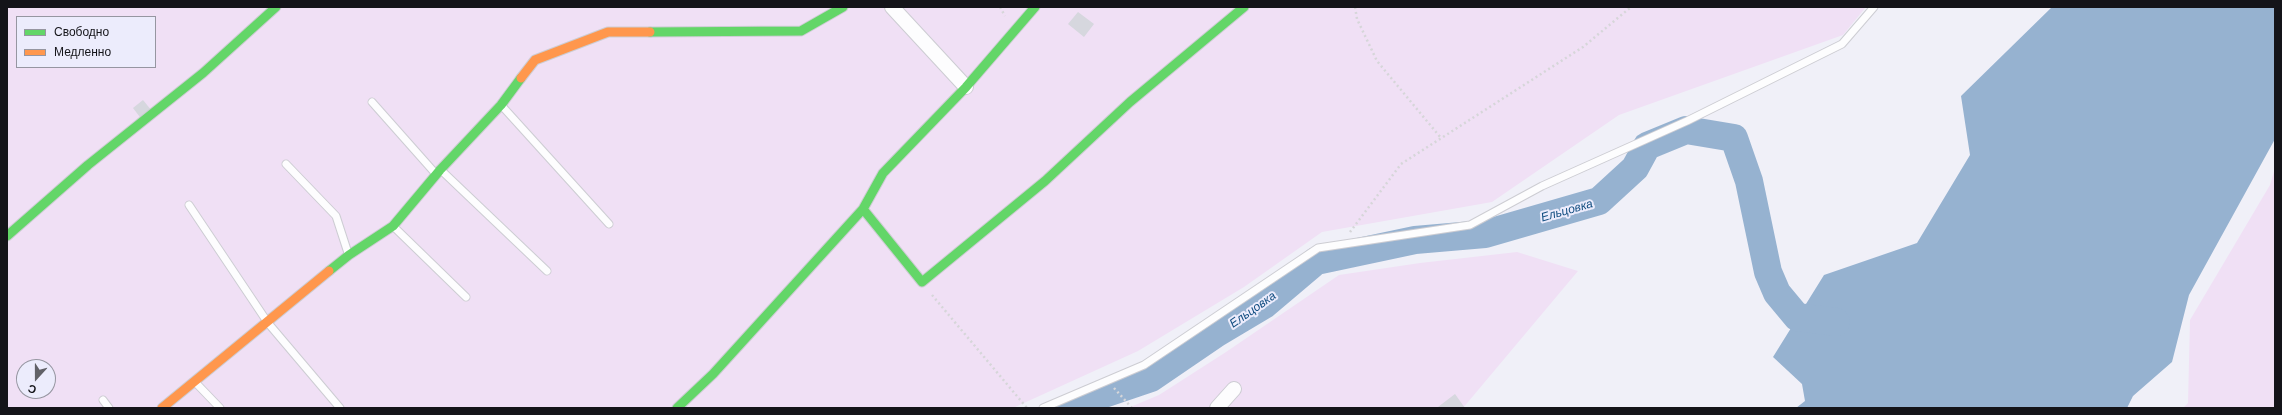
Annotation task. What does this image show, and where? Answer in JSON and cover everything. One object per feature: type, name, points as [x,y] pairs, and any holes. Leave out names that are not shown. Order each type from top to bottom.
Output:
[{"type":"street","points":[[7,236],[88,165],[203,73],[276,7]]},
{"type":"street","points":[[162,408],[268,323],[349,255],[393,226],[501,104],[535,60],[608,32],[801,31],[843,7]]},
{"type":"street","points":[[892,7],[966,87]]},
{"type":"street","points":[[677,408],[713,374],[863,209],[883,173],[966,87],[1035,7]]},
{"type":"street","points":[[863,209],[922,282],[1045,181],[1130,102],[1244,7]]},
{"type":"street","points":[[1218,408],[1234,389]]},
{"type":"lane","points":[[1043,408],[1144,365],[1318,248],[1470,224],[1542,186],[1687,121],[1842,44],[1874,7]]},
{"type":"lane","points":[[372,102],[439,173],[547,271]]},
{"type":"lane","points":[[501,104],[609,224]]},
{"type":"lane","points":[[286,164],[336,216],[349,255]]},
{"type":"lane","points":[[189,205],[268,323],[340,408]]},
{"type":"lane","points":[[393,226],[466,297]]},
{"type":"lane","points":[[195,382],[220,408]]},
{"type":"lane","points":[[103,400],[109,408]]},
{"type":"path","points":[[1355,7],[1357,19],[1377,61],[1442,138]]},
{"type":"path","points":[[1339,245],[1401,164],[1583,47],[1631,7]]},
{"type":"path","points":[[922,282],[1026,408]]},
{"type":"path","points":[[1107,380],[1132,408]]},
{"type":"shaded area","points":[[7,7],[1866,7],[1843,35],[1619,115],[1492,202],[1322,232],[1244,287],[1138,351],[1013,408],[7,408]]},
{"type":"shaded area","points":[[2275,168],[2275,408],[2183,408],[2188,403],[2190,320],[2270,185]]},
{"type":"shaded area","points":[[1517,252],[1578,271],[1463,408],[1128,408],[1159,395],[1226,352],[1339,275],[1420,263]]},
{"type":"water","points":[[2052,7],[2275,7],[2275,139],[2189,295],[2172,362],[2133,396],[2127,408],[1796,408],[1805,401],[1802,384],[1773,357],[1824,275],[1917,243],[1970,155],[1961,96]]},
{"type":"building","points":[[1078,12],[1094,24],[1084,37],[1068,24]]},
{"type":"building","points":[[143,100],[156,116],[146,125],[133,108]]},
{"type":"building","points":[[1455,394],[1465,408],[1438,407]]},
{"type":"waterway","name":"Ельцовка","points":[[1071,408],[1092,398],[1151,378],[1217,333],[1264,305],[1316,261],[1415,240],[1485,234],[1599,201],[1635,168],[1647,146],[1686,130],[1734,138],[1749,181],[1768,272],[1777,293],[1797,317],[1836,322]]},
{"type":"traffic: fast","points":[[7,236],[88,165],[203,73],[276,7]]},
{"type":"traffic: fast","points":[[650,32],[801,31],[843,7]]},
{"type":"traffic: fast","points":[[677,408],[713,374],[863,209],[883,173],[966,87],[1035,7]]},
{"type":"traffic: fast","points":[[863,209],[922,282],[1045,181],[1130,102],[1244,7]]},
{"type":"traffic: fast","points":[[329,271],[349,255],[393,226],[440,170],[501,105],[521,78]]},
{"type":"traffic: slow","points":[[521,78],[535,60],[608,32],[650,32]]},
{"type":"traffic: slow","points":[[162,408],[329,271]]}]
